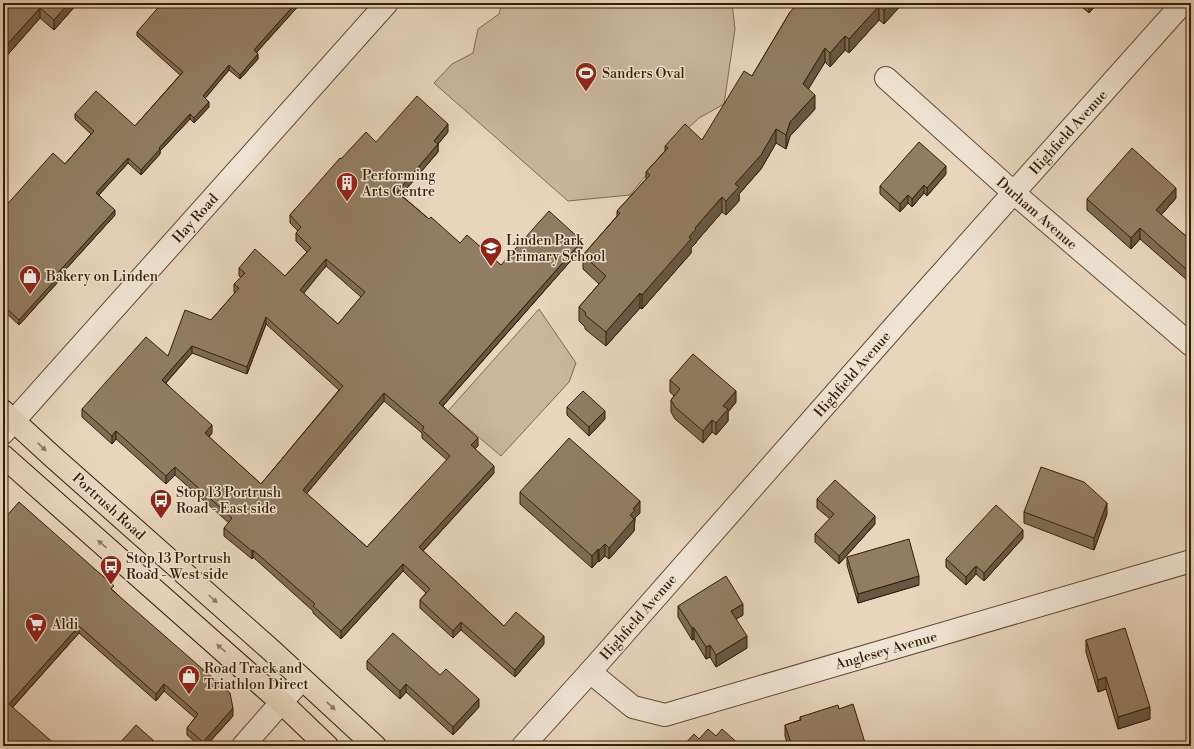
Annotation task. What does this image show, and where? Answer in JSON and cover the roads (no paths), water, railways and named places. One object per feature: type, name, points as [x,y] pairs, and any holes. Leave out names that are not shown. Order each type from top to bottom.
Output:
[{"type":"highway","name":"Portrush Road","points":[[7,422],[58,462],[375,746]]},
{"type":"highway","points":[[3,456],[281,702],[327,746]]},
{"type":"street","name":"Hay Road","points":[[7,422],[387,3]]},
{"type":"street","name":"Highfield Avenue","points":[[523,746],[1183,3]]},
{"type":"street","name":"Durham Avenue","points":[[886,78],[1014,193],[1191,346]]},
{"type":"street","name":"Anglesey Avenue","points":[[590,672],[633,707],[664,715],[1191,561]]},
{"type":"street","points":[[243,746],[302,679]]},
{"type":"place","name":"Sanders Oval","points":[[586,92]]},
{"type":"place","name":"Performing Arts Centre","points":[[347,202]]},
{"type":"place","name":"Linden Park Primary School","points":[[491,268]]},
{"type":"place","name":"Bakery on Linden","points":[[30,296]]},
{"type":"place","name":"Stop 13 Portrush Road - East side","points":[[161,520]]},
{"type":"place","name":"Stop 13 Portrush Road - West side","points":[[111,586]]},
{"type":"place","name":"Aldi","points":[[36,644]]},
{"type":"place","name":"Road Track and Triathlon Direct","points":[[189,696]]}]
